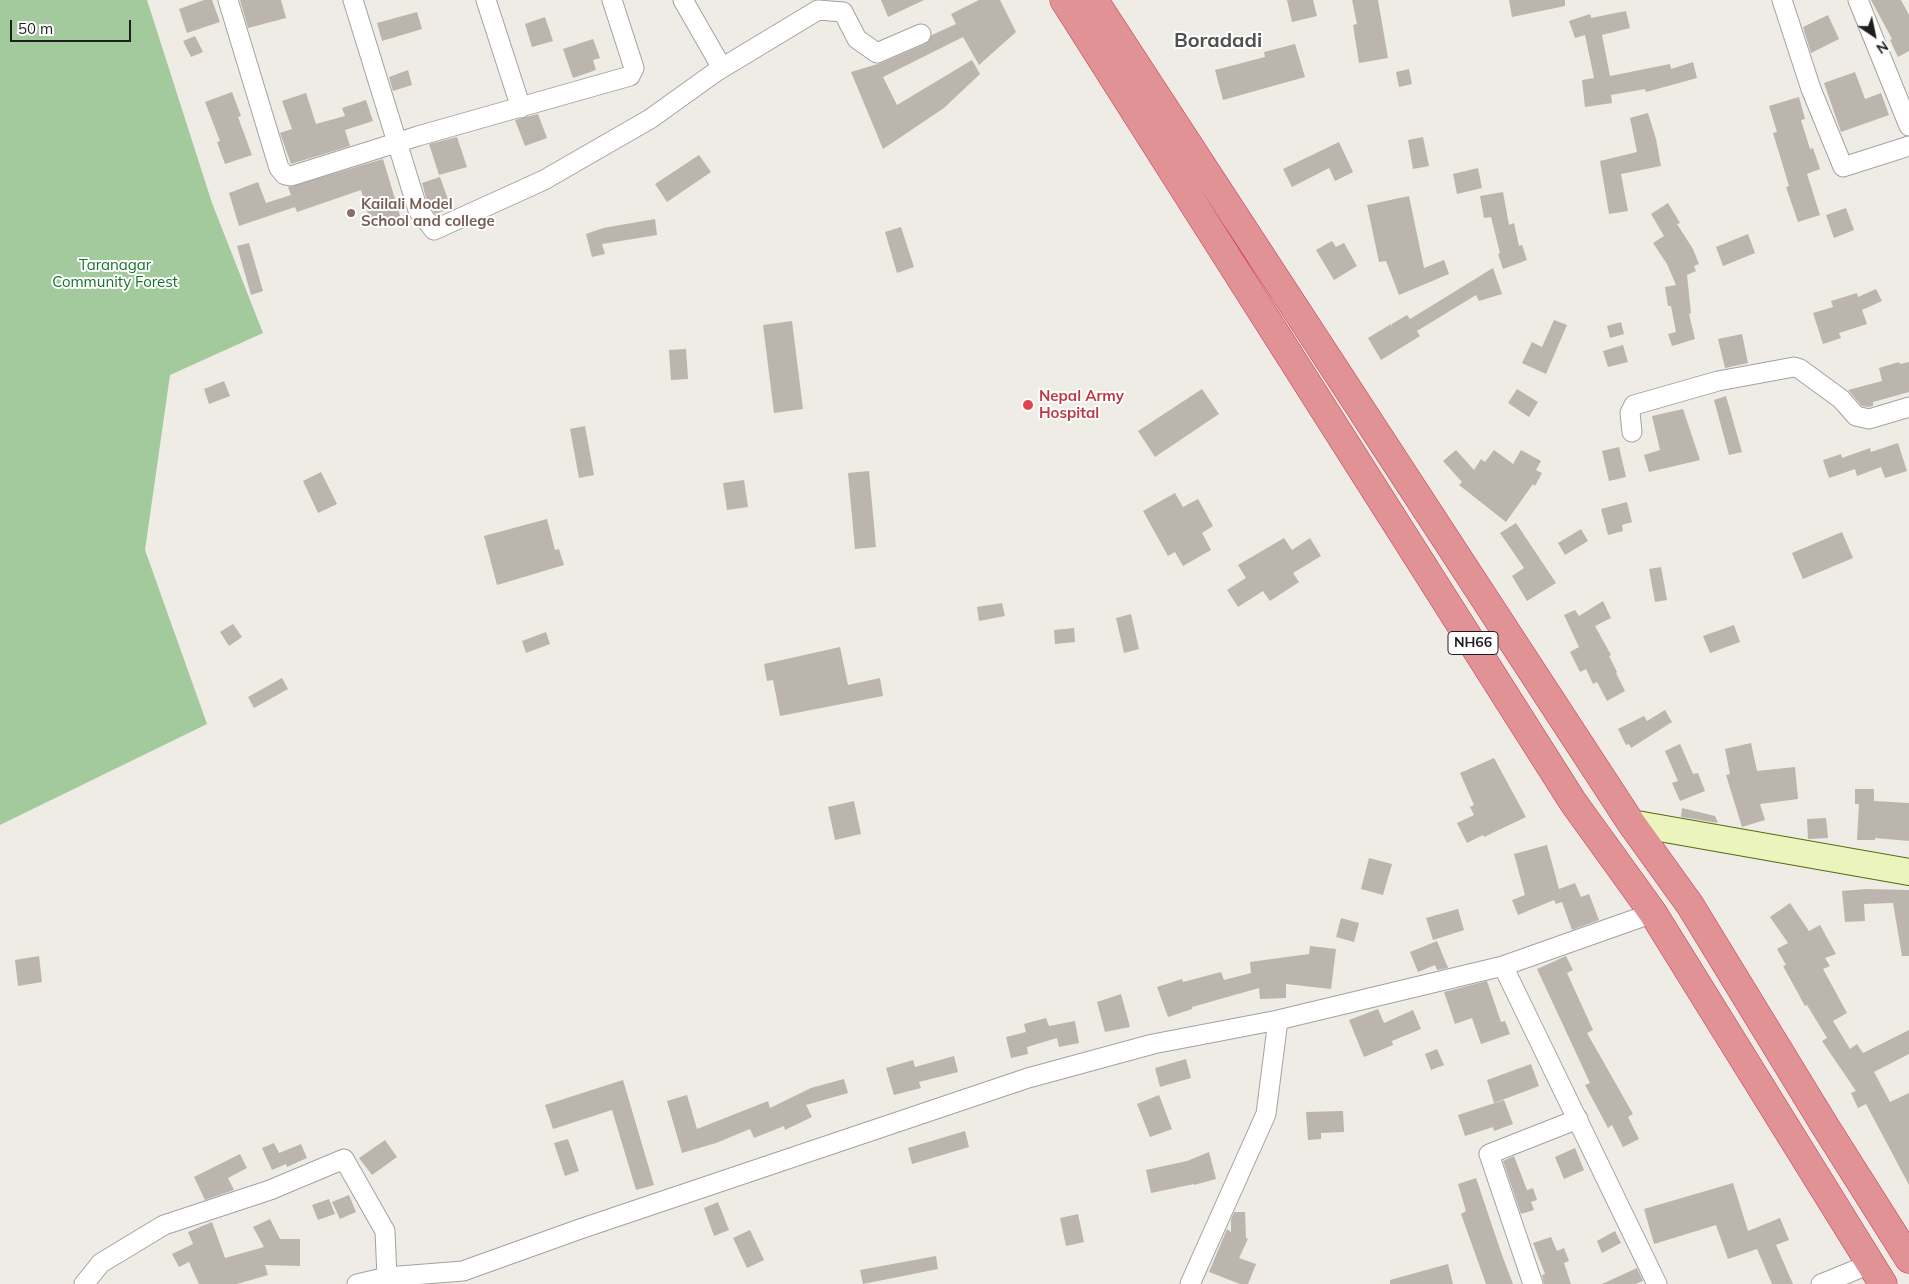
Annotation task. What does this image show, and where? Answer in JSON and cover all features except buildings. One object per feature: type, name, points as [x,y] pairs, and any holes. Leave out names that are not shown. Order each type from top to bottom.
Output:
[{"type":"highway","name":"NH66","points":[[1064,0],[1574,802],[1653,913],[1877,1274]]},
{"type":"highway","name":"NH66","points":[[1094,0],[1631,823],[1690,905],[1824,1126],[1909,1259]]},
{"type":"main road","points":[[1631,823],[1909,872]]},
{"type":"street","points":[[228,0],[279,168],[285,175],[291,176],[632,73],[634,68],[612,0]]},
{"type":"street","points":[[353,0],[418,210],[434,230],[544,180],[650,119],[722,68],[818,10],[843,12],[857,39],[877,53],[922,34]]},
{"type":"street","points":[[486,0],[520,108]]},
{"type":"street","points":[[683,0],[722,68]]},
{"type":"street","points":[[1782,0],[1811,89],[1842,167],[1909,146]]},
{"type":"street","points":[[1858,0],[1909,126]]},
{"type":"street","points":[[1632,432],[1630,412],[1634,405],[1718,381],[1794,367],[1800,369],[1841,399],[1856,416],[1869,419],[1909,407]]},
{"type":"street","points":[[356,1284],[387,1277],[466,1278],[580,1229],[1028,1078],[1153,1044],[1278,1020],[1503,966],[1653,913]]},
{"type":"street","points":[[1503,966],[1657,1284]]},
{"type":"street","points":[[1190,1284],[1266,1114],[1278,1020]]},
{"type":"street","points":[[1533,1284],[1489,1154],[1578,1119]]},
{"type":"street","points":[[84,1284],[101,1264],[164,1225],[270,1190],[344,1159],[385,1232],[387,1277]]},
{"type":"street","points":[[1821,1284],[1877,1274]]},
{"type":"green space","name":"Taranagar Community Forest","points":[[0,0],[147,0],[212,203],[263,333],[170,375],[145,550],[207,724],[0,825]]},
{"type":"place","name":"Kailali Model School and college","points":[[351,213]]},
{"type":"place","name":"Nepal Army Hospital","points":[[1028,405]]},
{"type":"district","name":"Boradadi","points":[[1218,41]]}]
